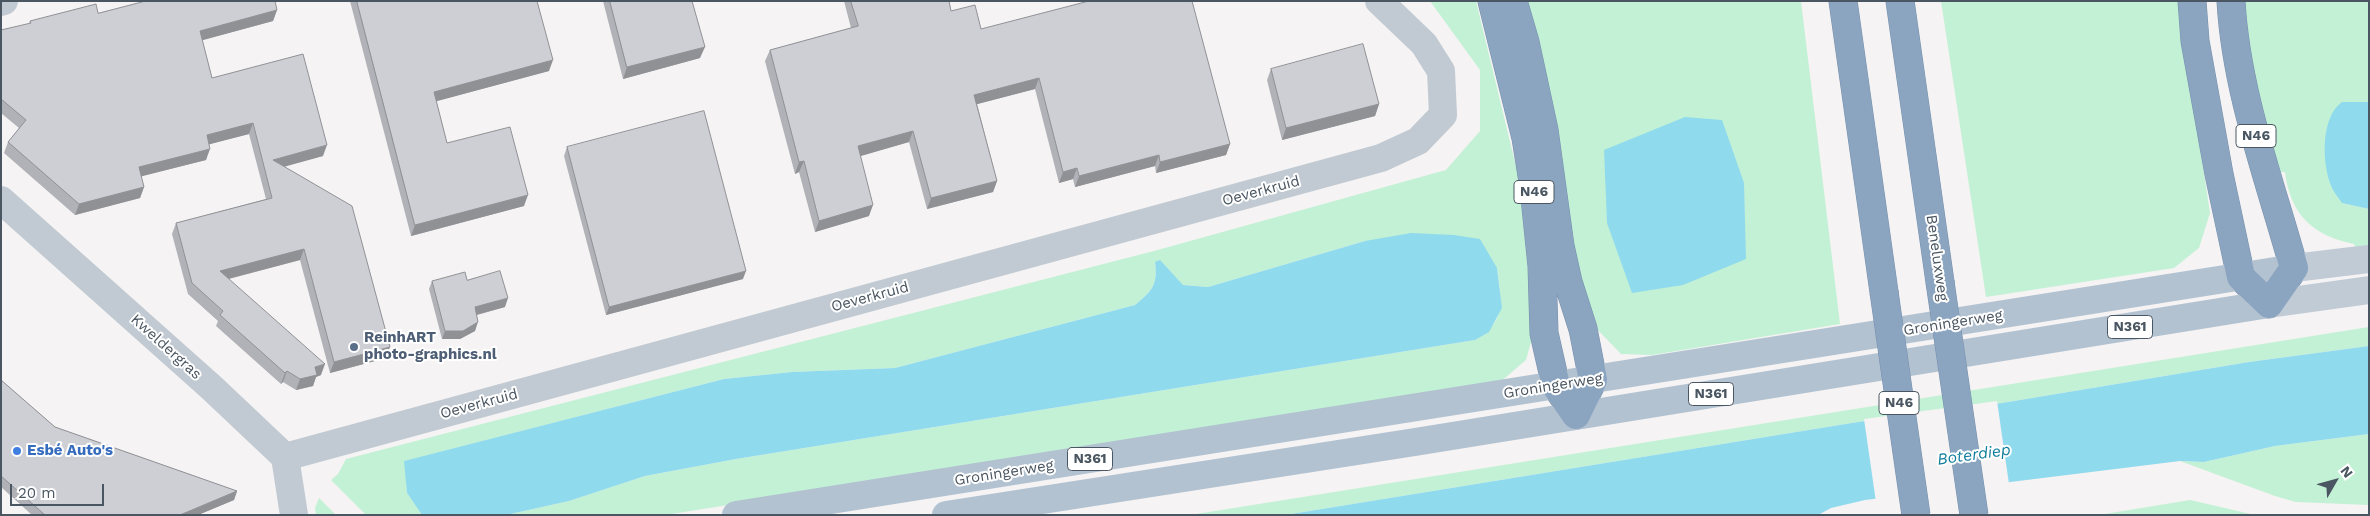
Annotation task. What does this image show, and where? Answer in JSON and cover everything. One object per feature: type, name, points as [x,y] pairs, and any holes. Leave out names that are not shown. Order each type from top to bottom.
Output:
[{"type":"highway","name":"N46","points":[[1492,1],[1526,138],[1534,188],[1542,266],[1544,333],[1556,386],[1576,415]]},
{"type":"highway","name":"N46","points":[[1513,1],[1525,42],[1544,130],[1560,246],[1568,282],[1583,329],[1593,380]]},
{"type":"highway","name":"Beneluxweg","points":[[1900,1],[1974,515]]},
{"type":"highway","name":"N46","points":[[2192,1],[2197,51],[2219,174],[2241,277]]},
{"type":"highway","name":"N46","points":[[2231,1],[2232,28],[2246,102],[2294,268]]},
{"type":"highway","name":"N46","points":[[1844,6],[1916,515]]},
{"type":"highway","points":[[2241,277],[2269,304],[2294,268]]},
{"type":"highway","points":[[1576,415],[1593,380]]},
{"type":"main road","name":"Groningerweg","points":[[736,515],[2294,268],[2361,260]]},
{"type":"main road","name":"N361","points":[[946,515],[2363,290]]},
{"type":"street","name":"Oeverkruid","points":[[285,457],[1381,158],[1418,141],[1443,114],[1441,71],[1424,44],[1379,1]]},
{"type":"street","name":"Kweldergras","points":[[1,200],[212,388],[285,457]]},
{"type":"street","points":[[285,457],[294,515]]},
{"type":"green space","points":[[1430,1],[1476,1],[1519,179],[1534,331],[1526,360],[1499,383],[665,515],[506,515],[569,501],[645,476],[736,459],[1475,340],[1486,333],[1498,317],[1500,290],[1497,268],[1365,241],[1208,287],[1183,285],[1155,262],[1156,276],[1152,287],[1146,296],[1135,305],[895,368],[792,372],[724,379],[405,461],[407,493],[422,515],[366,515],[331,480],[338,474],[346,459],[1154,251],[1446,170],[1480,131],[1480,70]]},
{"type":"green space","points":[[1521,1],[1801,1],[1840,324],[1652,355],[1621,354],[1592,324],[1568,229]]},
{"type":"green space","points":[[1941,1],[2182,1],[2185,49],[2210,213],[2199,248],[2174,268],[1986,297]]},
{"type":"green space","points":[[2239,1],[2369,1],[2369,102],[2361,102],[2342,203],[2369,209],[2369,249],[2357,250],[2354,244],[2339,240],[2315,229],[2298,211],[2292,200],[2285,172],[2278,172],[2238,25]]},
{"type":"green space","points":[[2369,327],[2369,346],[2249,362],[2002,403],[1858,422],[1285,515],[1190,515]]},
{"type":"green space","points":[[2369,434],[2369,505],[2296,502],[2180,461],[2204,462],[2275,446]]},
{"type":"green space","points":[[319,498],[336,515],[316,515],[315,508]]},
{"type":"green space","points":[[2190,500],[2255,515],[2099,515]]},
{"type":"water","points":[[2342,102],[2369,102],[2369,209],[2342,203],[2332,188],[2327,174],[2325,140],[2327,128],[2335,109]]},
{"type":"water","points":[[1685,117],[1722,120],[1744,183],[1746,259],[1683,285],[1632,293],[1607,223],[1604,150]]},
{"type":"water","points":[[1411,233],[1454,235],[1480,239],[1497,268],[1502,308],[1489,332],[1475,340],[736,459],[645,476],[569,501],[506,515],[422,515],[407,493],[404,461],[724,379],[792,372],[895,368],[1135,305],[1150,291],[1156,276],[1155,262],[1160,260],[1183,285],[1208,287],[1365,241]]},
{"type":"water","name":"Boterdiep","points":[[2369,346],[2369,434],[2275,446],[2204,462],[2180,461],[1865,500],[1831,508],[1818,515],[1285,515],[1858,422],[2002,403],[2249,362]]},
{"type":"pier","points":[[1997,401],[2009,484],[1876,502],[1864,419]]},
{"type":"building","points":[[146,1],[275,1],[277,10],[200,31],[212,78],[303,54],[327,145],[273,160],[352,206],[390,347],[334,362],[304,249],[220,271],[325,364],[315,367],[317,375],[300,379],[287,371],[285,373],[220,315],[223,311],[192,283],[176,223],[272,198],[253,123],[207,135],[210,149],[139,167],[144,187],[79,204],[8,142],[26,120],[1,99],[1,30],[96,4],[98,13]]},
{"type":"building","points":[[357,1],[537,1],[553,60],[434,92],[447,143],[510,127],[528,195],[415,225]]},
{"type":"building","points":[[610,1],[692,1],[705,47],[627,67]]},
{"type":"building","points":[[851,1],[949,1],[951,11],[975,5],[981,29],[1089,1],[1192,1],[1230,144],[1160,162],[1159,155],[1079,176],[1077,168],[1063,172],[1039,78],[974,95],[997,181],[931,198],[913,131],[858,146],[873,205],[819,221],[804,161],[799,162],[770,50],[858,26]]},
{"type":"building","points":[[1363,44],[1379,104],[1286,128],[1271,69]]},
{"type":"building","points":[[704,111],[746,271],[609,307],[567,147]]},
{"type":"building","points":[[500,271],[508,298],[475,307],[478,322],[463,331],[445,331],[432,281],[465,272],[467,280]]},
{"type":"building","points":[[1,380],[55,427],[237,491],[180,515],[45,515],[1,476]]},
{"type":"place","name":"ReinhART photo-graphics.nl","points":[[354,347]]},
{"type":"place","name":"Esbé Auto's","points":[[17,451]]}]
